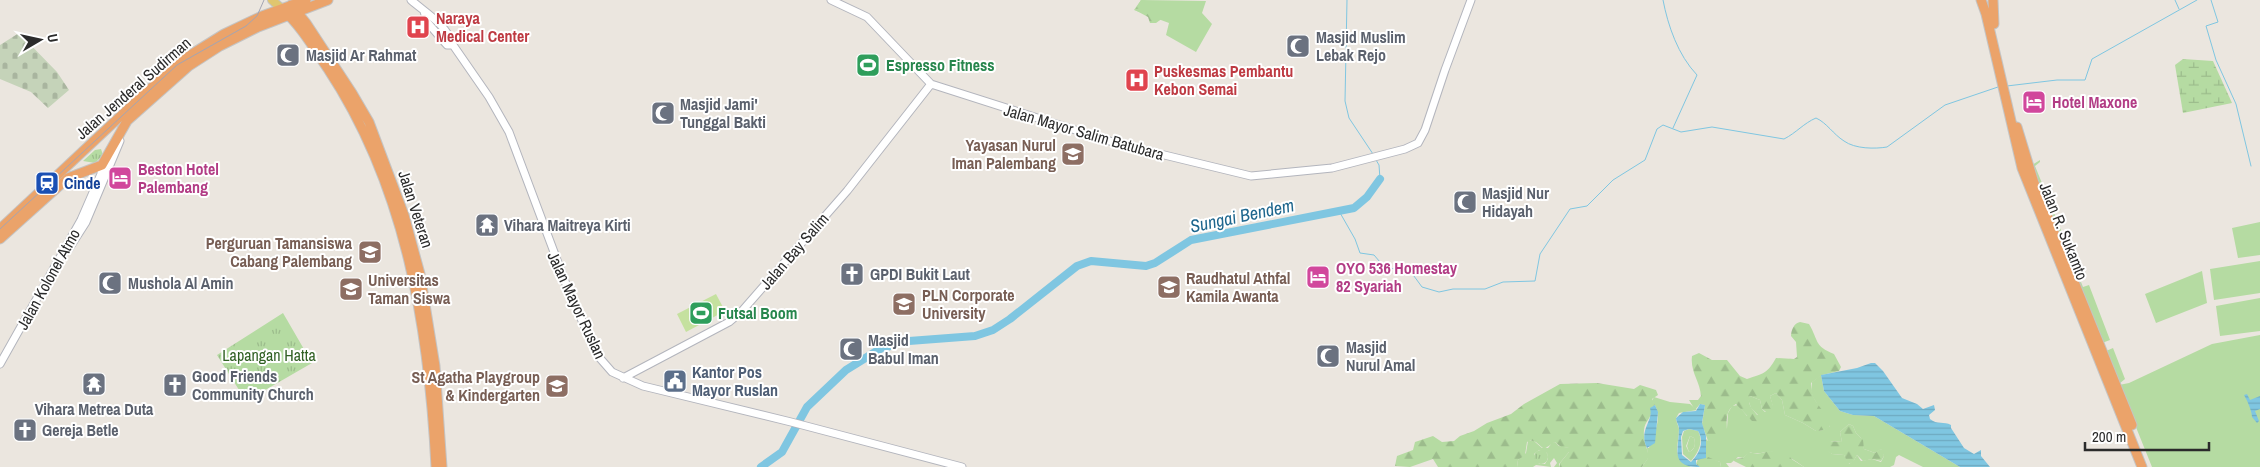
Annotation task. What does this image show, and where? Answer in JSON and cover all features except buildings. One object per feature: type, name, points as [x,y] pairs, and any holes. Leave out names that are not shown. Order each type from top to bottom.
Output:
[{"type":"highway","name":"Jalan Jenderal Sudirman","points":[[0,229],[61,170],[187,57],[224,34],[306,0]]},
{"type":"highway","name":"Jalan Jenderal Sudirman","points":[[102,165],[127,121],[169,82],[203,56],[258,27],[288,8],[328,0]]},
{"type":"highway","points":[[305,22],[307,12],[333,0]]},
{"type":"highway","name":"Jalan R. Sukamto","points":[[1982,0],[1990,14]]},
{"type":"highway","name":"Jalan R. Sukamto","points":[[1991,0],[1990,14],[2003,78],[2029,170],[2148,467]]},
{"type":"highway","name":"Jalan Veteran","points":[[288,8],[305,22],[352,93],[368,122],[404,215],[420,274],[435,366],[442,467]]},
{"type":"highway","name":"Jalan Veteran","points":[[288,8],[346,96],[362,125],[395,211],[413,275],[424,333],[432,397],[436,467]]},
{"type":"highway","name":"Jalan R. Sukamto","points":[[2007,94],[2014,142],[2025,177],[2142,467]]},
{"type":"highway","points":[[91,145],[101,144],[108,153]]},
{"type":"highway","points":[[0,239],[68,178],[102,165]]},
{"type":"main road","points":[[272,0],[288,8]]},
{"type":"street","name":"Jalan Mayor Ruslan","points":[[412,0],[430,15],[447,45],[453,46],[489,97],[509,132],[550,246],[598,356],[612,372],[643,386],[792,422],[941,464],[962,467]]},
{"type":"street","name":"Jalan Mayor Salim Batubara","points":[[831,0],[867,17],[931,84],[1119,144],[1251,176],[1281,175],[1332,168],[1405,149],[1421,139],[1471,0]]},
{"type":"street","name":"Jalan Bay Salim","points":[[623,378],[729,322],[742,311],[847,191],[931,84]]},
{"type":"street","points":[[61,254],[70,248],[86,222],[127,121]]},
{"type":"street","name":"Jalan Kolonel Atmo","points":[[0,364],[81,220],[101,174],[102,165]]},
{"type":"green space","points":[[1141,0],[1206,1],[1202,13],[1212,24],[1196,52],[1166,35],[1169,23],[1134,10]]},
{"type":"green space","points":[[1141,0],[1155,2],[1142,1],[1140,5],[1151,12],[1159,12],[1163,18],[1156,23],[1150,23],[1148,17],[1135,10]]},
{"type":"green space","points":[[19,33],[57,72],[69,90],[48,108],[31,92],[0,79],[0,45]]},
{"type":"green space","points":[[2183,59],[2213,61],[2232,103],[2183,113],[2175,65]]},
{"type":"green space","points":[[101,149],[103,155],[95,163],[83,161],[95,150]]},
{"type":"green space","points":[[2040,160],[2035,166],[2076,267],[2072,269],[2034,174],[2032,165]]},
{"type":"green space","points":[[2260,222],[2260,255],[2238,258],[2232,228]]},
{"type":"green space","points":[[2260,261],[2260,293],[2214,300],[2210,269]]},
{"type":"green space","points":[[2202,271],[2207,303],[2156,323],[2145,294]]},
{"type":"green space","points":[[2081,282],[2083,287],[2089,285],[2110,340],[2102,343],[2078,283]]},
{"type":"green space","name":"Futsal Boom","points":[[716,294],[725,311],[686,332],[677,314]]},
{"type":"green space","points":[[2260,298],[2260,331],[2220,336],[2216,306]]},
{"type":"green space","name":"Lapangan Hatta","points":[[283,313],[312,363],[246,401],[217,355]]},
{"type":"green space","points":[[1800,322],[1809,324],[1820,345],[1834,354],[1841,367],[1839,371],[1822,375],[1811,383],[1815,400],[1831,423],[1829,427],[1816,431],[1785,415],[1782,400],[1776,393],[1770,396],[1775,412],[1769,414],[1762,409],[1760,400],[1750,396],[1750,405],[1759,417],[1759,422],[1752,421],[1736,404],[1728,413],[1727,433],[1719,439],[1708,441],[1702,424],[1705,405],[1700,404],[1695,410],[1689,400],[1698,400],[1701,396],[1692,367],[1692,356],[1699,353],[1712,360],[1727,360],[1740,376],[1747,379],[1764,372],[1776,358],[1794,359],[1797,357],[1796,342],[1791,334],[1795,325]]},
{"type":"green space","points":[[2260,335],[2260,467],[2152,467],[2119,385],[2129,383],[2212,344]]},
{"type":"green space","points":[[2113,348],[2125,379],[2119,384],[2106,351]]},
{"type":"green space","points":[[1821,375],[1824,391],[1840,411],[1853,415],[1874,416],[1960,467],[1923,467],[1899,455],[1896,457],[1894,465],[1890,467],[1804,467],[1785,455],[1773,452],[1756,454],[1750,452],[1743,458],[1738,457],[1731,463],[1726,463],[1729,467],[1721,467],[1720,462],[1706,458],[1706,439],[1708,441],[1715,438],[1727,428],[1728,413],[1732,406],[1738,405],[1747,416],[1758,415],[1751,408],[1748,399],[1750,396],[1760,400],[1762,409],[1765,412],[1773,407],[1770,396],[1776,393],[1782,400],[1785,415],[1816,431],[1830,426],[1813,397],[1811,391],[1812,382]],"holes":[[[1849,424],[1853,426],[1861,438],[1864,449],[1875,453],[1881,449],[1884,456],[1881,462],[1872,459],[1861,461],[1857,455],[1849,464],[1844,455],[1832,454],[1827,450],[1831,441],[1842,442],[1840,432]]]},
{"type":"green space","points":[[1597,383],[1634,389],[1640,385],[1656,390],[1658,395],[1652,399],[1655,405],[1651,408],[1651,414],[1644,430],[1649,457],[1642,467],[1560,467],[1560,463],[1569,452],[1569,448],[1561,447],[1555,442],[1544,449],[1532,441],[1527,442],[1525,455],[1518,460],[1517,467],[1438,467],[1433,459],[1410,467],[1395,466],[1397,456],[1413,450],[1415,442],[1433,436],[1442,442],[1454,441],[1460,436],[1474,431],[1487,423],[1511,414],[1524,404],[1560,384]]},
{"type":"green space","points":[[1654,397],[1670,402],[1690,404],[1697,410],[1679,413],[1676,418],[1679,429],[1678,455],[1684,463],[1691,467],[1642,467],[1648,458],[1647,448],[1649,448],[1654,436],[1657,424],[1656,406],[1652,401]]},
{"type":"green space","points":[[1849,424],[1853,426],[1856,433],[1863,440],[1864,449],[1875,453],[1880,449],[1883,450],[1884,456],[1881,461],[1872,459],[1863,461],[1857,455],[1853,462],[1848,464],[1844,455],[1832,454],[1825,450],[1829,441],[1842,442],[1840,432]]},
{"type":"green space","points":[[1689,429],[1698,431],[1700,435],[1699,447],[1691,461],[1683,454],[1682,437],[1684,431]],"holes":[[[1690,436],[1694,438],[1693,450],[1689,452],[1686,446]]]},
{"type":"green space","points":[[1690,436],[1694,438],[1695,444],[1694,448],[1689,452],[1687,446]]},
{"type":"green space","points":[[1528,441],[1534,441],[1542,448],[1548,448],[1555,442],[1559,446],[1569,448],[1569,452],[1559,464],[1560,467],[1554,467],[1557,463],[1554,458],[1550,463],[1551,467],[1536,465],[1533,467],[1517,467],[1518,460],[1526,453]],"holes":[[[1539,450],[1547,453],[1548,459],[1545,464],[1539,464],[1534,454]]]},
{"type":"green space","points":[[1541,450],[1546,452],[1548,457],[1546,462],[1541,464],[1536,462],[1534,457],[1536,452]]},
{"type":"green space","points":[[1770,451],[1786,453],[1804,467],[1746,467],[1734,461],[1734,459],[1743,458],[1749,452],[1757,454]]},
{"type":"green space","points":[[1708,457],[1720,462],[1721,467],[1700,467],[1696,464],[1698,459]]},
{"type":"water","points":[[1875,363],[1883,371],[1902,398],[1917,404],[1923,409],[1934,405],[1935,410],[1929,415],[1930,419],[1935,422],[1951,425],[1964,448],[1974,454],[1981,450],[1981,456],[1990,467],[1960,467],[1874,416],[1853,415],[1840,411],[1824,391],[1821,375],[1857,368]]},
{"type":"water","points":[[2247,394],[2250,400],[2260,396],[2260,409],[2255,411],[2259,421],[2257,423],[2252,417],[2244,395]]},
{"type":"water","points":[[1700,404],[1705,405],[1702,423],[1706,436],[1706,458],[1696,460],[1696,464],[1700,467],[1684,464],[1678,456],[1677,450],[1679,429],[1676,418],[1683,412],[1696,411]],"holes":[[[1689,429],[1698,431],[1701,444],[1691,462],[1682,455],[1681,437],[1683,431]]]},
{"type":"water","points":[[1655,405],[1658,412],[1655,443],[1647,448],[1644,436],[1651,413],[1650,408]]},
{"type":"waterway","points":[[1347,0],[1345,101],[1349,118],[1373,154]]},
{"type":"waterway","points":[[1663,0],[1679,49],[1697,75],[1673,128]]},
{"type":"waterway","points":[[2175,0],[2179,9]]},
{"type":"waterway","points":[[2007,86],[2057,80],[2085,80],[2092,59],[2197,0]]},
{"type":"waterway","points":[[2211,0],[2218,22],[2206,26],[2216,60],[2236,104],[2251,166]]},
{"type":"waterway","points":[[1339,211],[1355,239],[1360,253],[1374,255],[1386,269],[1403,268],[1411,272],[1422,287],[1439,292],[1453,289],[1485,289],[1503,282],[1535,281],[1540,254],[1570,209],[1587,206],[1613,180],[1645,160],[1657,129],[1663,125],[1681,132],[1712,127],[1784,139],[1816,118],[1849,144],[1865,148],[1882,148],[1887,147],[1945,105],[1998,87]]},
{"type":"waterway","points":[[1376,160],[1379,165],[1380,179]]},
{"type":"waterway","name":"Sungai Bendem","points":[[761,467],[782,452],[807,407],[846,370],[880,349],[909,341],[975,336],[993,330],[1010,319],[1077,266],[1091,261],[1146,266],[1155,263],[1191,240],[1354,208],[1367,197],[1380,179]]},
{"type":"tram line","points":[[0,229],[177,65],[246,26],[257,16],[264,0]]},
{"type":"place","name":"Naraya Medical Center","points":[[418,27]]},
{"type":"place","name":"Masjid Muslim Lebak Rejo","points":[[1298,46]]},
{"type":"place","name":"Masjid Ar Rahmat","points":[[288,55]]},
{"type":"place","name":"Espresso Fitness","points":[[868,65]]},
{"type":"place","name":"Puskesmas Pembantu Kebon Semai","points":[[1137,80]]},
{"type":"place","name":"Hotel Maxone","points":[[2034,102]]},
{"type":"place","name":"Masjid Jami' Tunggal Bakti","points":[[663,113]]},
{"type":"place","name":"Yayasan Nurul Iman Palembang","points":[[1073,154]]},
{"type":"place","name":"Beston Hotel Palembang","points":[[120,178]]},
{"type":"place","name":"Cinde","points":[[47,183]]},
{"type":"place","name":"Masjid Nur Hidayah","points":[[1465,202]]},
{"type":"place","name":"Vihara Maitreya Kirti","points":[[487,225]]},
{"type":"place","name":"Perguruan Tamansiswa Cabang Palembang","points":[[370,252]]},
{"type":"place","name":"GPDI Bukit Laut","points":[[852,274]]},
{"type":"place","name":"OYO 536 Homestay 82 Syariah","points":[[1318,277]]},
{"type":"place","name":"Mushola Al Amin","points":[[110,283]]},
{"type":"place","name":"Raudhatul Athfal Kamila Awanta","points":[[1169,287]]},
{"type":"place","name":"Universitas Taman Siswa","points":[[351,289]]},
{"type":"place","name":"PLN Corporate University","points":[[904,304]]},
{"type":"place","name":"Futsal Boom","points":[[701,313]]},
{"type":"place","name":"Masjid Babul Iman","points":[[851,349]]},
{"type":"place","name":"Masjid Nurul Amal","points":[[1328,356]]},
{"type":"place","name":"Kantor Pos Mayor Ruslan","points":[[675,381]]},
{"type":"place","name":"Vihara Metrea Duta","points":[[94,384]]},
{"type":"place","name":"Good Friends Community Church","points":[[175,385]]},
{"type":"place","name":"St Agatha Playgroup & Kindergarten","points":[[557,386]]},
{"type":"place","name":"Gereja Betle","points":[[25,430]]}]
